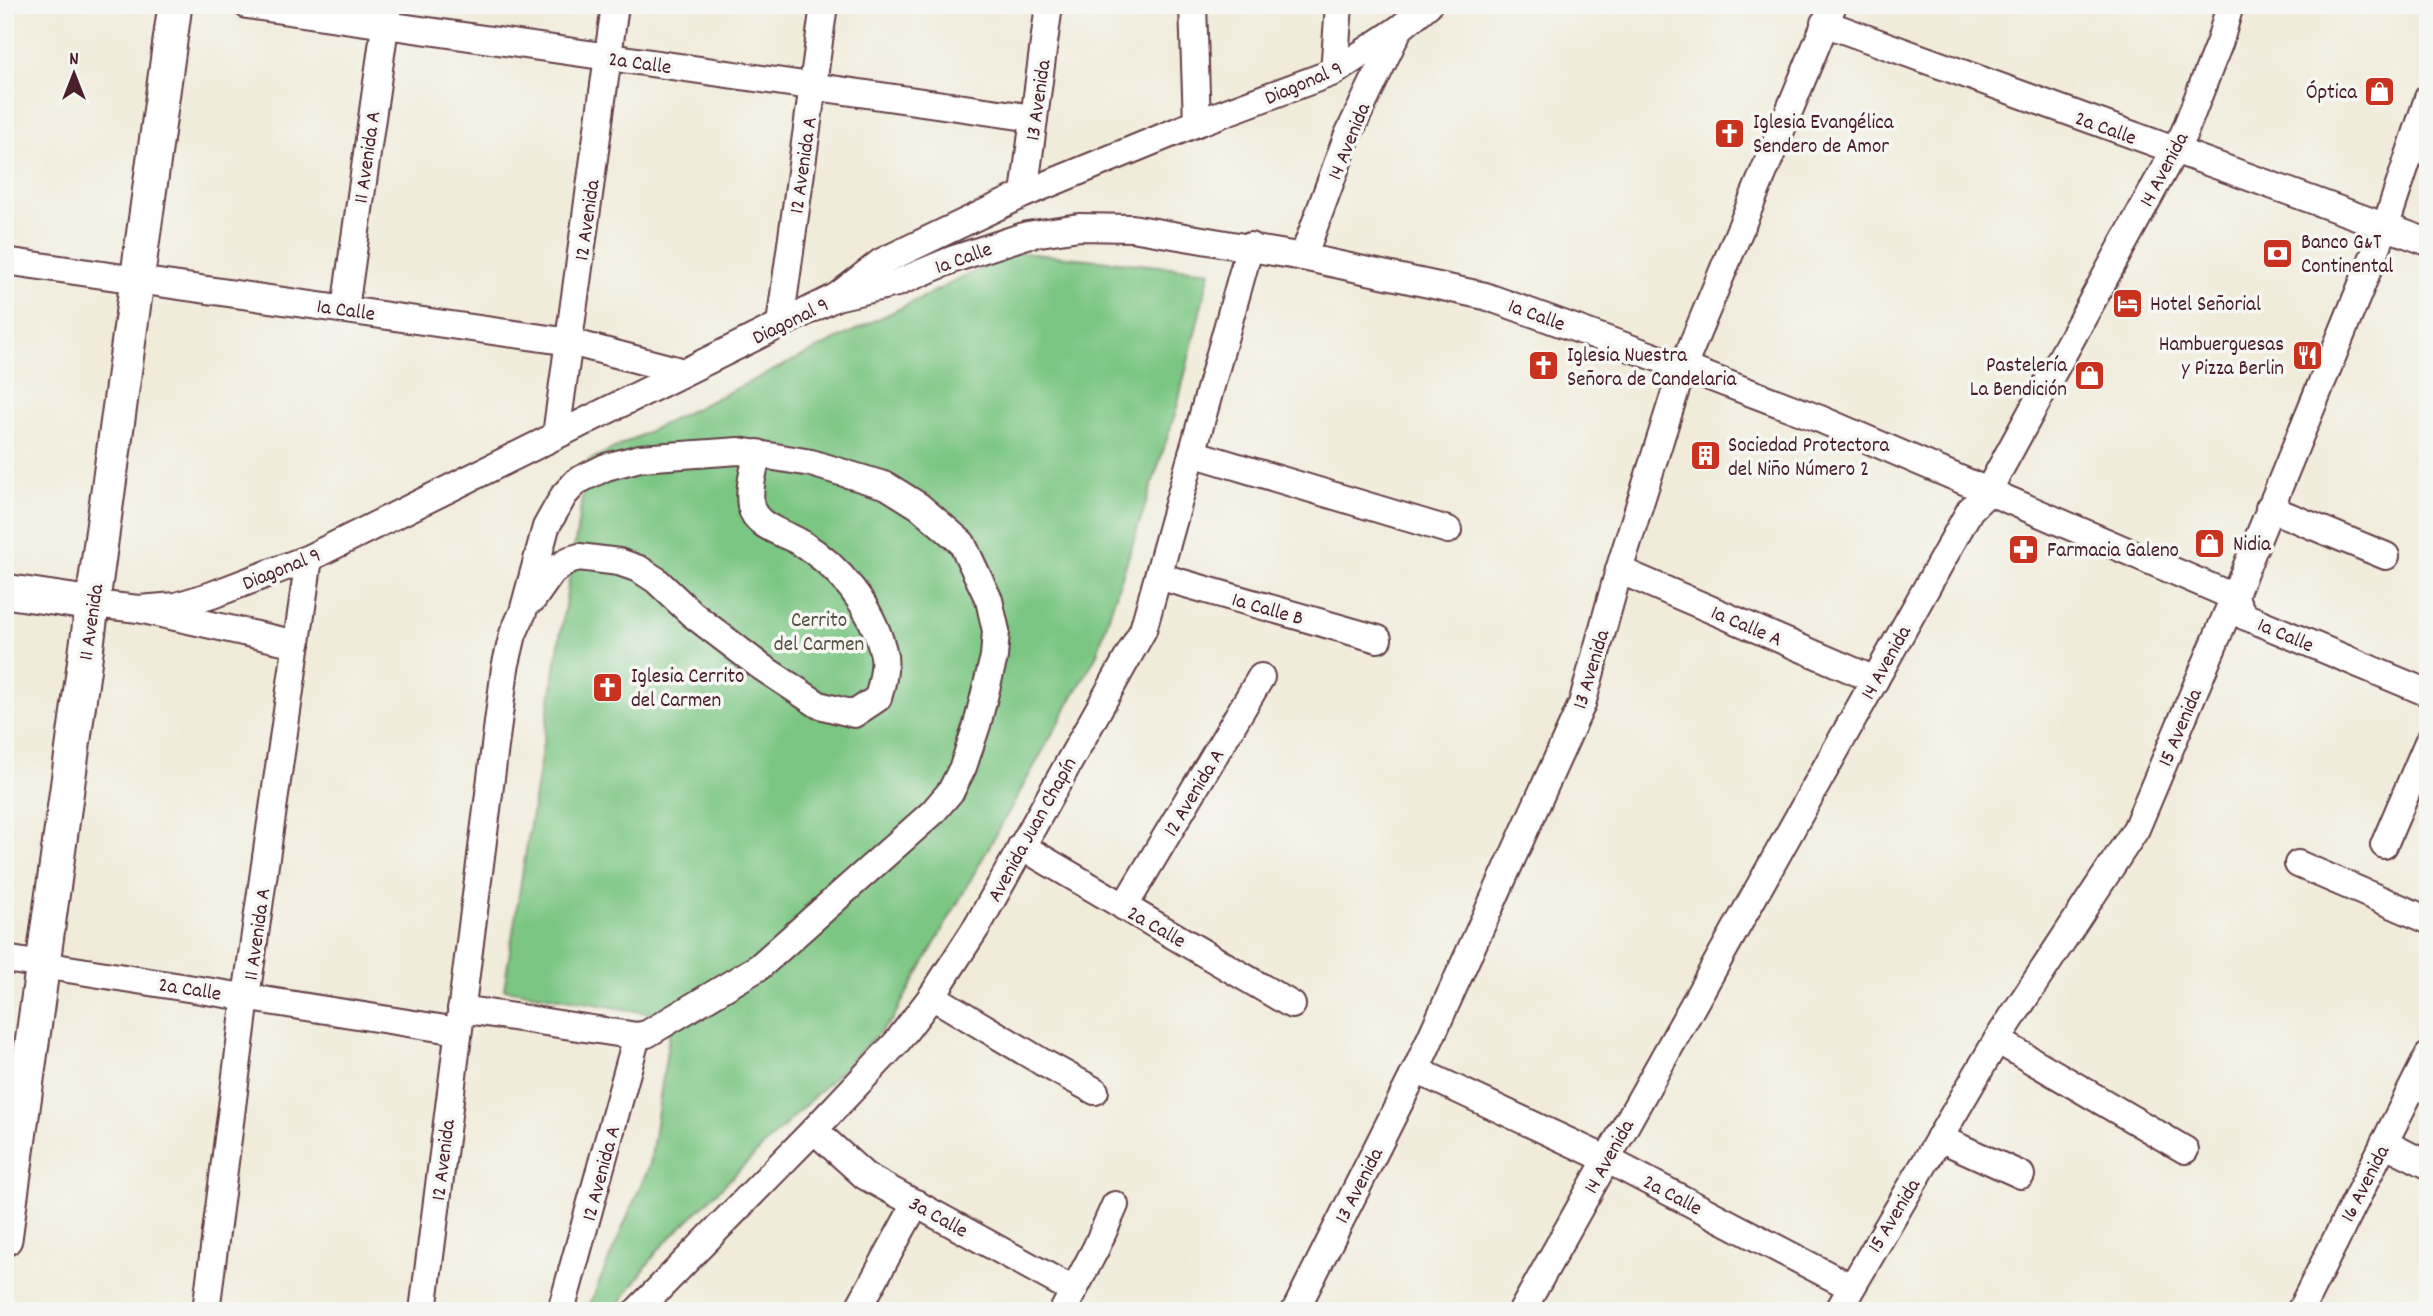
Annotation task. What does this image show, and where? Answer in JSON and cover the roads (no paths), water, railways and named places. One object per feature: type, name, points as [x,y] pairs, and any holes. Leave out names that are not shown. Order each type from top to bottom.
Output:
[{"type":"main road","name":"11 Avenida","points":[[5,1239],[175,5]]},
{"type":"main road","points":[[5,591],[93,604]]},
{"type":"street","name":"2a Calle","points":[[247,5],[387,15],[608,57],[1034,118]]},
{"type":"street","name":"12 Avenida","points":[[556,435],[615,5]]},
{"type":"street","name":"12 Avenida A","points":[[780,324],[824,5]]},
{"type":"street","name":"13 Avenida","points":[[1024,194],[1049,5]]},
{"type":"street","points":[[1192,5],[1198,123]]},
{"type":"street","name":"14 Avenida","points":[[1335,72],[1339,5]]},
{"type":"street","name":"Diagonal 9","points":[[139,609],[176,606],[309,558],[836,297],[881,262],[1024,194],[1198,123],[1335,72],[1399,29],[1428,5]]},
{"type":"street","name":"14 Avenida","points":[[1522,1311],[1970,510],[1987,492],[2173,152],[2220,41],[2230,5]]},
{"type":"street","name":"2a Calle","points":[[1828,14],[2173,152],[2428,242]]},
{"type":"street","name":"13 Avenida","points":[[1295,1311],[1416,1070],[1582,704],[1619,570],[1684,366],[1828,14]]},
{"type":"street","name":"11 Avenida A","points":[[345,309],[387,15]]},
{"type":"street","name":"14 Avenida","points":[[1303,257],[1347,137],[1399,29]]},
{"type":"street","name":"15 Avenida","points":[[1839,1311],[1851,1286],[1997,1040],[2136,829],[2385,228],[2428,98]]},
{"type":"street","name":"1a Calle","points":[[836,297],[897,283],[954,259],[1027,235],[1079,227],[1132,228],[1250,246],[1485,296],[1684,366],[1820,419],[2234,597],[2244,617],[2428,693]]},
{"type":"street","name":"Avenida Juan Chapín","points":[[637,1311],[897,1042],[932,996],[978,925],[1143,630],[1250,246]]},
{"type":"street","name":"1a Calle","points":[[5,261],[570,342],[684,372]]},
{"type":"street","points":[[523,612],[547,527],[564,495],[578,481],[606,467],[640,458],[694,453],[758,453],[811,463],[887,486],[919,506],[962,543],[989,600],[996,631],[994,657],[964,767],[951,791],[932,813],[759,967],[647,1034],[637,1035]]},
{"type":"street","points":[[523,612],[552,572],[569,560],[586,556],[620,562],[639,569],[656,580],[692,614],[760,666],[819,705],[855,714],[870,704],[878,698],[883,681],[884,653],[869,618],[842,575],[801,543],[762,524],[751,508],[751,487],[758,453]]},
{"type":"street","points":[[1192,453],[1448,530]]},
{"type":"street","points":[[2269,508],[2386,556]]},
{"type":"street","name":"11 Avenida A","points":[[206,1311],[246,997],[309,558]]},
{"type":"street","name":"1a Calle A","points":[[1619,570],[1875,680]]},
{"type":"street","name":"1a Calle B","points":[[1158,576],[1378,639]]},
{"type":"street","points":[[93,604],[139,609],[297,644]]},
{"type":"street","name":"12 Avenida","points":[[423,1311],[505,668],[513,634],[523,612]]},
{"type":"street","name":"12 Avenida A","points":[[1124,907],[1261,677]]},
{"type":"street","points":[[2384,845],[2428,742]]},
{"type":"street","name":"2a Calle","points":[[1021,846],[1292,1005]]},
{"type":"street","points":[[2298,864],[2428,920]]},
{"type":"street","name":"2a Calle","points":[[5,959],[246,997],[460,1020],[637,1035]]},
{"type":"street","points":[[932,996],[1095,1091]]},
{"type":"street","name":"12 Avenida A","points":[[561,1311],[637,1035]]},
{"type":"street","points":[[1997,1040],[2185,1150]]},
{"type":"street","name":"16 Avenida","points":[[2300,1311],[2428,1056]]},
{"type":"street","name":"2a Calle","points":[[1416,1070],[1606,1159],[1851,1286]]},
{"type":"street","name":"3a Calle","points":[[814,1130],[865,1176],[916,1203],[1068,1300]]},
{"type":"street","points":[[1939,1138],[2021,1175]]},
{"type":"street","points":[[2384,1143],[2428,1165]]},
{"type":"street","points":[[857,1311],[916,1203]]},
{"type":"street","points":[[1068,1300],[1097,1248],[1115,1205]]},
{"type":"place","name":"Óptica","points":[[2380,91]]},
{"type":"place","name":"Iglesia Evangélica Sendero de Amor","points":[[1730,133]]},
{"type":"place","name":"Banco G&T Continental","points":[[2278,253]]},
{"type":"place","name":"Hotel Señorial","points":[[2127,303]]},
{"type":"place","name":"Hambuerguesas y Pizza Berlin","points":[[2307,355]]},
{"type":"place","name":"Iglesia Nuestra Señora de Candelaria","points":[[1544,366]]},
{"type":"place","name":"Pastelería La Bendición","points":[[2090,376]]},
{"type":"place","name":"Sociedad Protectora del Niño Número 2","points":[[1705,456]]},
{"type":"place","name":"Nidia","points":[[2210,543]]},
{"type":"place","name":"Farmacia Galeno","points":[[2024,549]]},
{"type":"place","name":"Iglesia Cerrito del Carmen","points":[[608,687]]},
{"type":"park label","name":"Cerrito del Carmen","points":[[819,631]]}]
